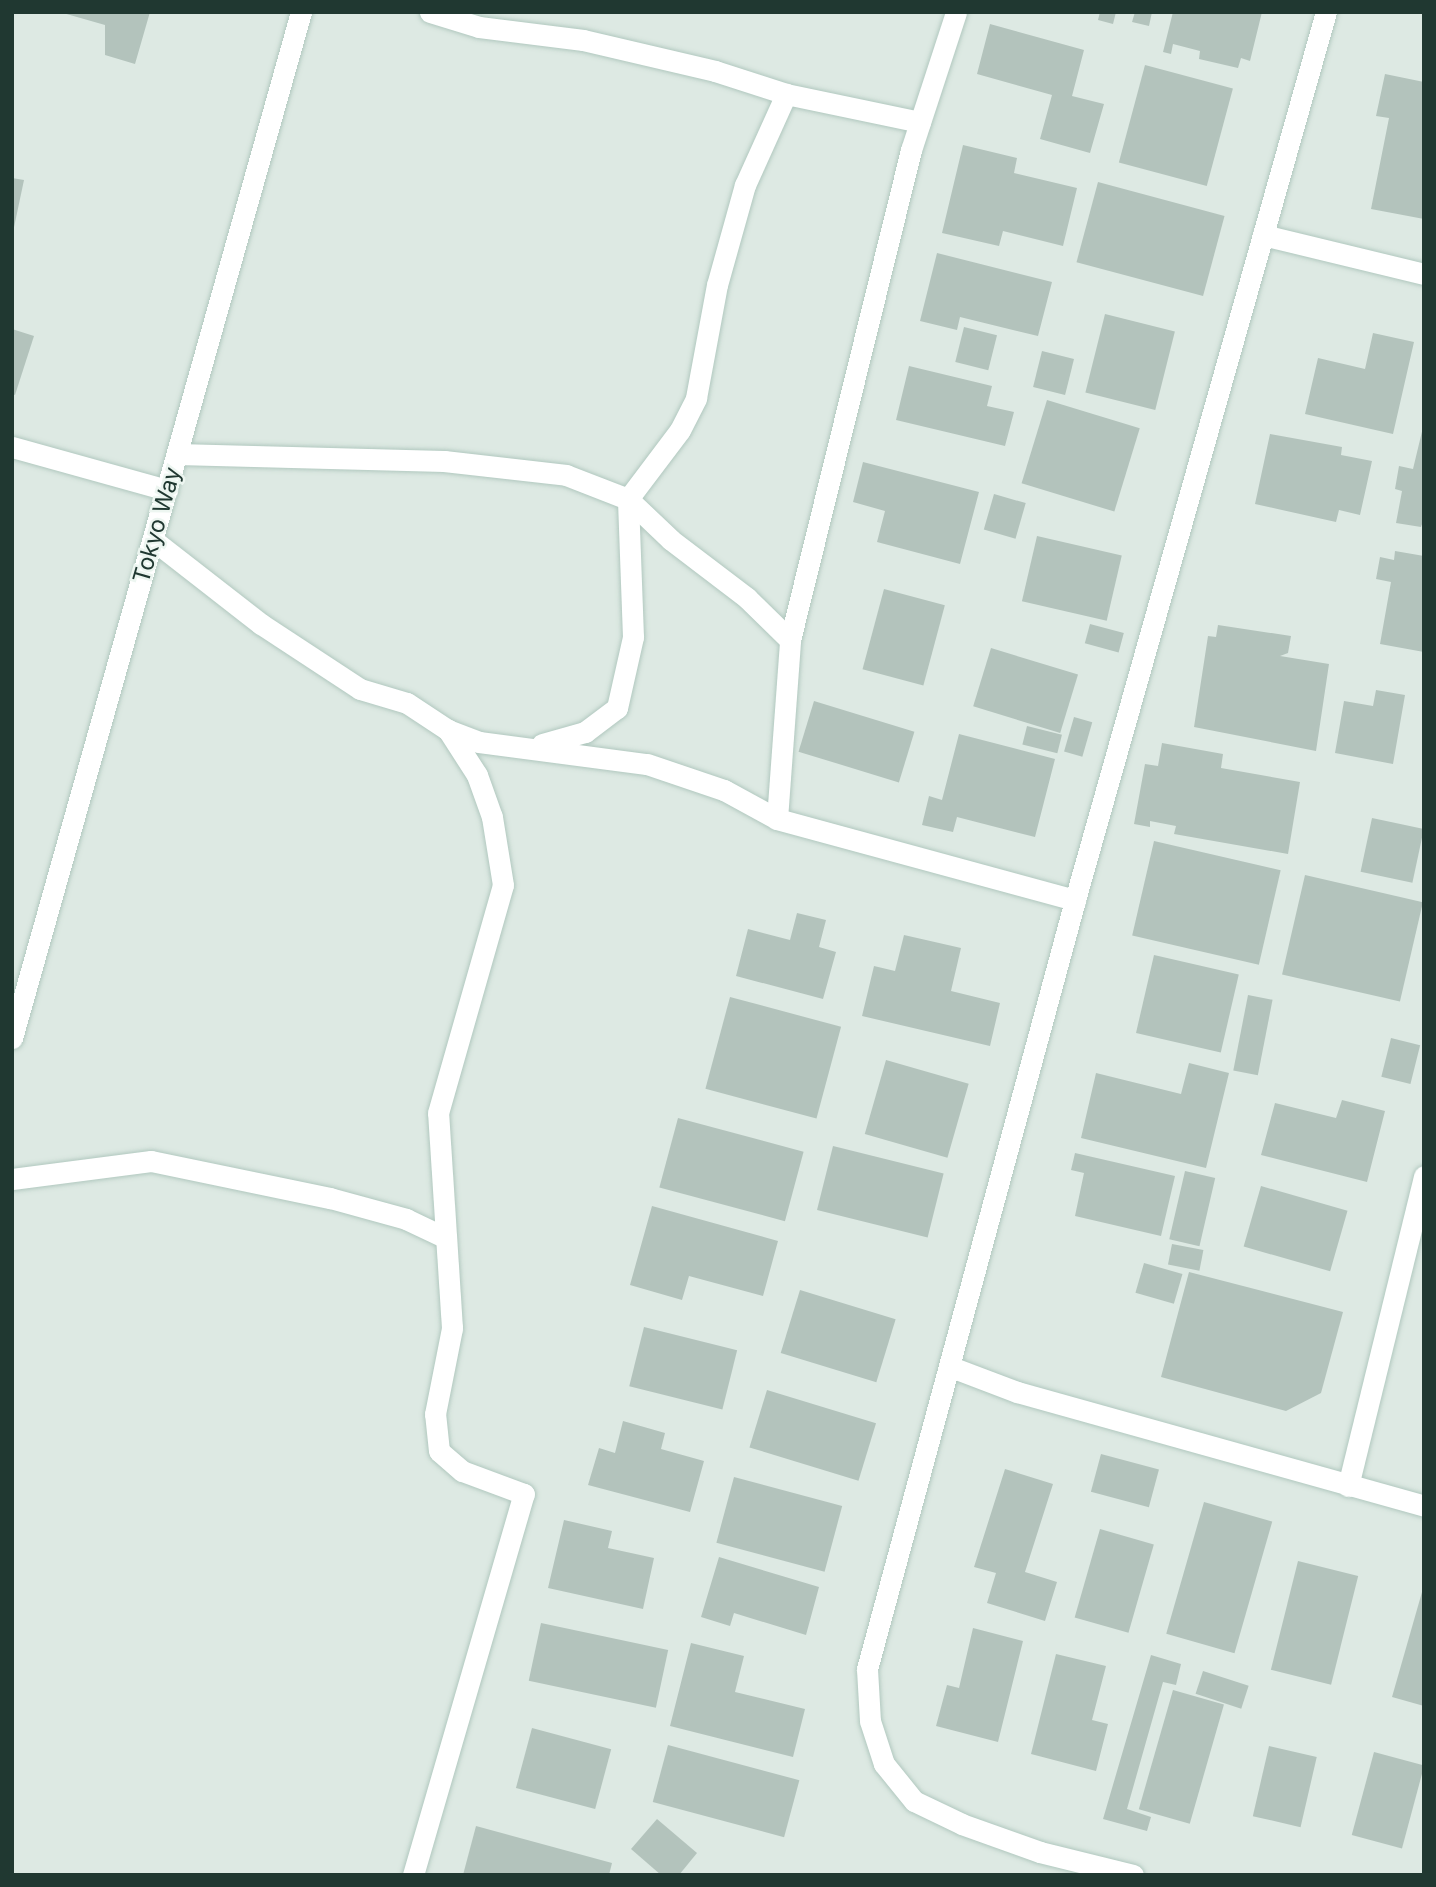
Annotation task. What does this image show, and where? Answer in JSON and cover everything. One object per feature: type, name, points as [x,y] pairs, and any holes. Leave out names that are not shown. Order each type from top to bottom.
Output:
[{"type":"street","name":"Tokyo Way","points":[[12,1038],[301,12]]},
{"type":"street","points":[[430,12],[479,27],[583,40],[715,71],[786,94],[920,122]]},
{"type":"street","points":[[777,819],[790,640],[920,122],[956,12]]},
{"type":"street","points":[[1133,1875],[1040,1852],[962,1824],[914,1801],[884,1765],[870,1721],[867,1669],[951,1367],[1075,900],[1326,12]]},
{"type":"street","points":[[531,747],[584,732],[617,708],[632,637],[628,499],[680,430],[696,398],[717,285],[745,185],[786,94]]},
{"type":"street","points":[[1263,235],[1424,274]]},
{"type":"street","points":[[12,447],[167,490]]},
{"type":"street","points":[[177,454],[444,461],[566,475],[628,499],[671,540],[747,598],[790,640]]},
{"type":"street","points":[[153,540],[261,624],[360,688],[407,703],[448,730],[479,742],[647,764],[724,790],[777,819],[1075,900]]},
{"type":"street","points":[[413,1875],[524,1494],[462,1471],[439,1451],[435,1414],[452,1328],[438,1113],[503,885],[492,817],[477,775],[448,730]]},
{"type":"street","points":[[12,1179],[151,1161],[330,1198],[406,1219],[446,1238]]},
{"type":"street","points":[[1348,1486],[1424,1176]]},
{"type":"street","points":[[951,1367],[1017,1392],[1424,1506]]},
{"type":"building","points":[[150,12],[135,64],[105,55],[105,25],[63,13]]},
{"type":"building","points":[[1100,12],[1116,12],[1113,24],[1098,20]]},
{"type":"building","points":[[1135,12],[1152,12],[1149,26],[1132,22]]},
{"type":"building","points":[[1173,12],[1262,12],[1250,61],[1241,58],[1238,68],[1199,59],[1200,51],[1173,44],[1171,54],[1163,52]]},
{"type":"building","points":[[990,24],[1084,50],[1072,96],[1104,104],[1090,153],[1040,139],[1052,95],[977,74]]},
{"type":"building","points":[[1145,65],[1233,89],[1207,186],[1119,163]]},
{"type":"building","points":[[1385,74],[1424,82],[1424,219],[1371,209],[1389,118],[1376,116]]},
{"type":"building","points":[[963,145],[1017,158],[1014,173],[1077,188],[1063,246],[1003,231],[999,246],[942,233]]},
{"type":"building","points":[[12,178],[24,180],[13,232],[12,231]]},
{"type":"building","points":[[1098,182],[1225,216],[1203,296],[1077,262]]},
{"type":"building","points":[[937,253],[1052,282],[1038,336],[960,317],[957,330],[920,321]]},
{"type":"building","points":[[1105,314],[1175,331],[1155,410],[1085,393]]},
{"type":"building","points":[[964,327],[997,335],[988,370],[955,362]]},
{"type":"building","points":[[12,329],[34,336],[15,395],[12,394]]},
{"type":"building","points":[[1373,333],[1414,342],[1393,434],[1305,414],[1318,358],[1365,369]]},
{"type":"building","points":[[1042,351],[1074,359],[1065,395],[1033,387]]},
{"type":"building","points":[[909,366],[992,386],[987,406],[1014,412],[1005,446],[896,420]]},
{"type":"building","points":[[1047,400],[1140,428],[1114,512],[1022,483]]},
{"type":"building","points":[[1424,423],[1424,518],[1421,527],[1396,523],[1402,491],[1395,489],[1399,466],[1413,469]]},
{"type":"building","points":[[1270,434],[1342,447],[1341,455],[1372,461],[1360,515],[1339,510],[1336,522],[1255,504]]},
{"type":"building","points":[[863,462],[979,492],[960,564],[877,542],[885,511],[853,502]]},
{"type":"building","points":[[994,494],[1026,503],[1016,539],[984,530]]},
{"type":"building","points":[[1037,536],[1122,556],[1107,621],[1022,601]]},
{"type":"building","points":[[1395,551],[1424,556],[1424,652],[1380,644],[1391,582],[1376,579],[1380,557],[1394,560]]},
{"type":"building","points":[[884,589],[945,605],[923,685],[863,669]]},
{"type":"building","points":[[1090,624],[1124,633],[1119,652],[1085,643]]},
{"type":"building","points":[[1218,625],[1291,636],[1288,653],[1280,656],[1329,664],[1316,751],[1194,727],[1208,636],[1216,637]]},
{"type":"building","points":[[991,648],[1078,675],[1060,733],[973,706]]},
{"type":"building","points":[[1376,690],[1405,695],[1393,764],[1335,753],[1344,701],[1373,706]]},
{"type":"building","points":[[814,701],[914,732],[899,782],[799,752]]},
{"type":"building","points":[[1074,717],[1092,722],[1082,757],[1064,752]]},
{"type":"building","points":[[1027,726],[1062,735],[1057,753],[1022,744]]},
{"type":"building","points":[[959,734],[1055,759],[1035,837],[957,817],[953,832],[922,825],[929,796],[942,800]]},
{"type":"building","points":[[1162,743],[1223,754],[1221,768],[1300,782],[1288,854],[1174,834],[1176,826],[1150,821],[1150,827],[1134,824],[1145,764],[1158,766]]},
{"type":"building","points":[[1372,818],[1424,829],[1412,883],[1361,872]]},
{"type":"building","points":[[1154,841],[1281,870],[1259,965],[1132,936]]},
{"type":"building","points":[[1305,875],[1423,902],[1400,1002],[1282,974]]},
{"type":"building","points":[[797,913],[826,920],[819,947],[836,952],[823,999],[736,976],[748,929],[790,940]]},
{"type":"building","points":[[904,935],[961,948],[951,991],[1000,1003],[990,1046],[862,1016],[874,966],[895,971]]},
{"type":"building","points":[[1154,955],[1239,975],[1221,1053],[1136,1033]]},
{"type":"building","points":[[1248,995],[1273,1000],[1258,1075],[1233,1071]]},
{"type":"building","points":[[730,997],[841,1027],[816,1119],[705,1089]]},
{"type":"building","points":[[1391,1038],[1420,1045],[1410,1084],[1381,1077]]},
{"type":"building","points":[[886,1060],[969,1084],[947,1158],[865,1134]]},
{"type":"building","points":[[1189,1063],[1229,1073],[1206,1168],[1081,1138],[1096,1073],[1181,1094]]},
{"type":"building","points":[[1342,1100],[1385,1111],[1367,1182],[1261,1155],[1275,1103],[1336,1118]]},
{"type":"building","points":[[678,1118],[804,1152],[785,1221],[659,1188]]},
{"type":"building","points":[[833,1146],[944,1174],[928,1238],[817,1210]]},
{"type":"building","points":[[1075,1153],[1175,1176],[1161,1236],[1075,1216],[1084,1173],[1071,1170]]},
{"type":"building","points":[[1185,1171],[1215,1178],[1199,1246],[1169,1239]]},
{"type":"building","points":[[1261,1186],[1348,1211],[1330,1271],[1244,1247]]},
{"type":"building","points":[[652,1206],[778,1241],[763,1296],[689,1276],[682,1300],[630,1285]]},
{"type":"building","points":[[1172,1244],[1203,1250],[1199,1271],[1168,1265]]},
{"type":"building","points":[[1144,1263],[1182,1274],[1174,1304],[1135,1293]]},
{"type":"building","points":[[1189,1272],[1343,1312],[1321,1393],[1286,1411],[1161,1377]]},
{"type":"building","points":[[800,1290],[896,1319],[876,1382],[781,1353]]},
{"type":"building","points":[[644,1327],[737,1350],[722,1409],[629,1386]]},
{"type":"building","points":[[767,1390],[876,1423],[858,1481],[749,1447]]},
{"type":"building","points":[[623,1421],[665,1433],[661,1449],[704,1461],[690,1512],[588,1485],[599,1448],[615,1453]]},
{"type":"building","points":[[1101,1454],[1159,1470],[1149,1507],[1091,1492]]},
{"type":"building","points":[[1005,1469],[1053,1484],[1025,1572],[1057,1582],[1045,1621],[987,1603],[996,1573],[974,1567]]},
{"type":"building","points":[[734,1477],[842,1506],[825,1572],[716,1543]]},
{"type":"building","points":[[1204,1502],[1272,1522],[1234,1653],[1166,1634]]},
{"type":"building","points":[[564,1520],[612,1531],[608,1548],[654,1558],[643,1609],[548,1588]]},
{"type":"building","points":[[1100,1529],[1154,1544],[1128,1633],[1075,1617]]},
{"type":"building","points":[[719,1557],[819,1587],[806,1635],[734,1613],[730,1626],[701,1617]]},
{"type":"building","points":[[1298,1561],[1358,1576],[1331,1685],[1271,1670]]},
{"type":"building","points":[[1424,1585],[1424,1706],[1392,1697]]},
{"type":"building","points":[[541,1623],[668,1650],[656,1708],[529,1681]]},
{"type":"building","points":[[973,1628],[1023,1641],[998,1742],[936,1726],[947,1685],[959,1688]]},
{"type":"building","points":[[691,1643],[744,1656],[735,1692],[805,1709],[793,1757],[670,1726]]},
{"type":"building","points":[[1056,1654],[1106,1666],[1092,1720],[1108,1724],[1096,1771],[1031,1754]]},
{"type":"building","points":[[1151,1655],[1181,1664],[1176,1685],[1163,1682],[1127,1809],[1151,1817],[1147,1831],[1103,1819]]},
{"type":"building","points":[[1203,1671],[1249,1686],[1241,1709],[1196,1694]]},
{"type":"building","points":[[1173,1690],[1224,1705],[1190,1824],[1139,1809]]},
{"type":"building","points":[[532,1728],[611,1749],[595,1809],[516,1788]]},
{"type":"building","points":[[668,1745],[799,1780],[784,1837],[653,1802]]},
{"type":"building","points":[[1269,1746],[1317,1757],[1301,1827],[1253,1816]]},
{"type":"building","points":[[1374,1752],[1424,1765],[1402,1849],[1352,1835]]},
{"type":"building","points":[[657,1819],[697,1853],[679,1875],[661,1875],[631,1849]]},
{"type":"building","points":[[476,1826],[612,1863],[609,1875],[463,1875]]}]
